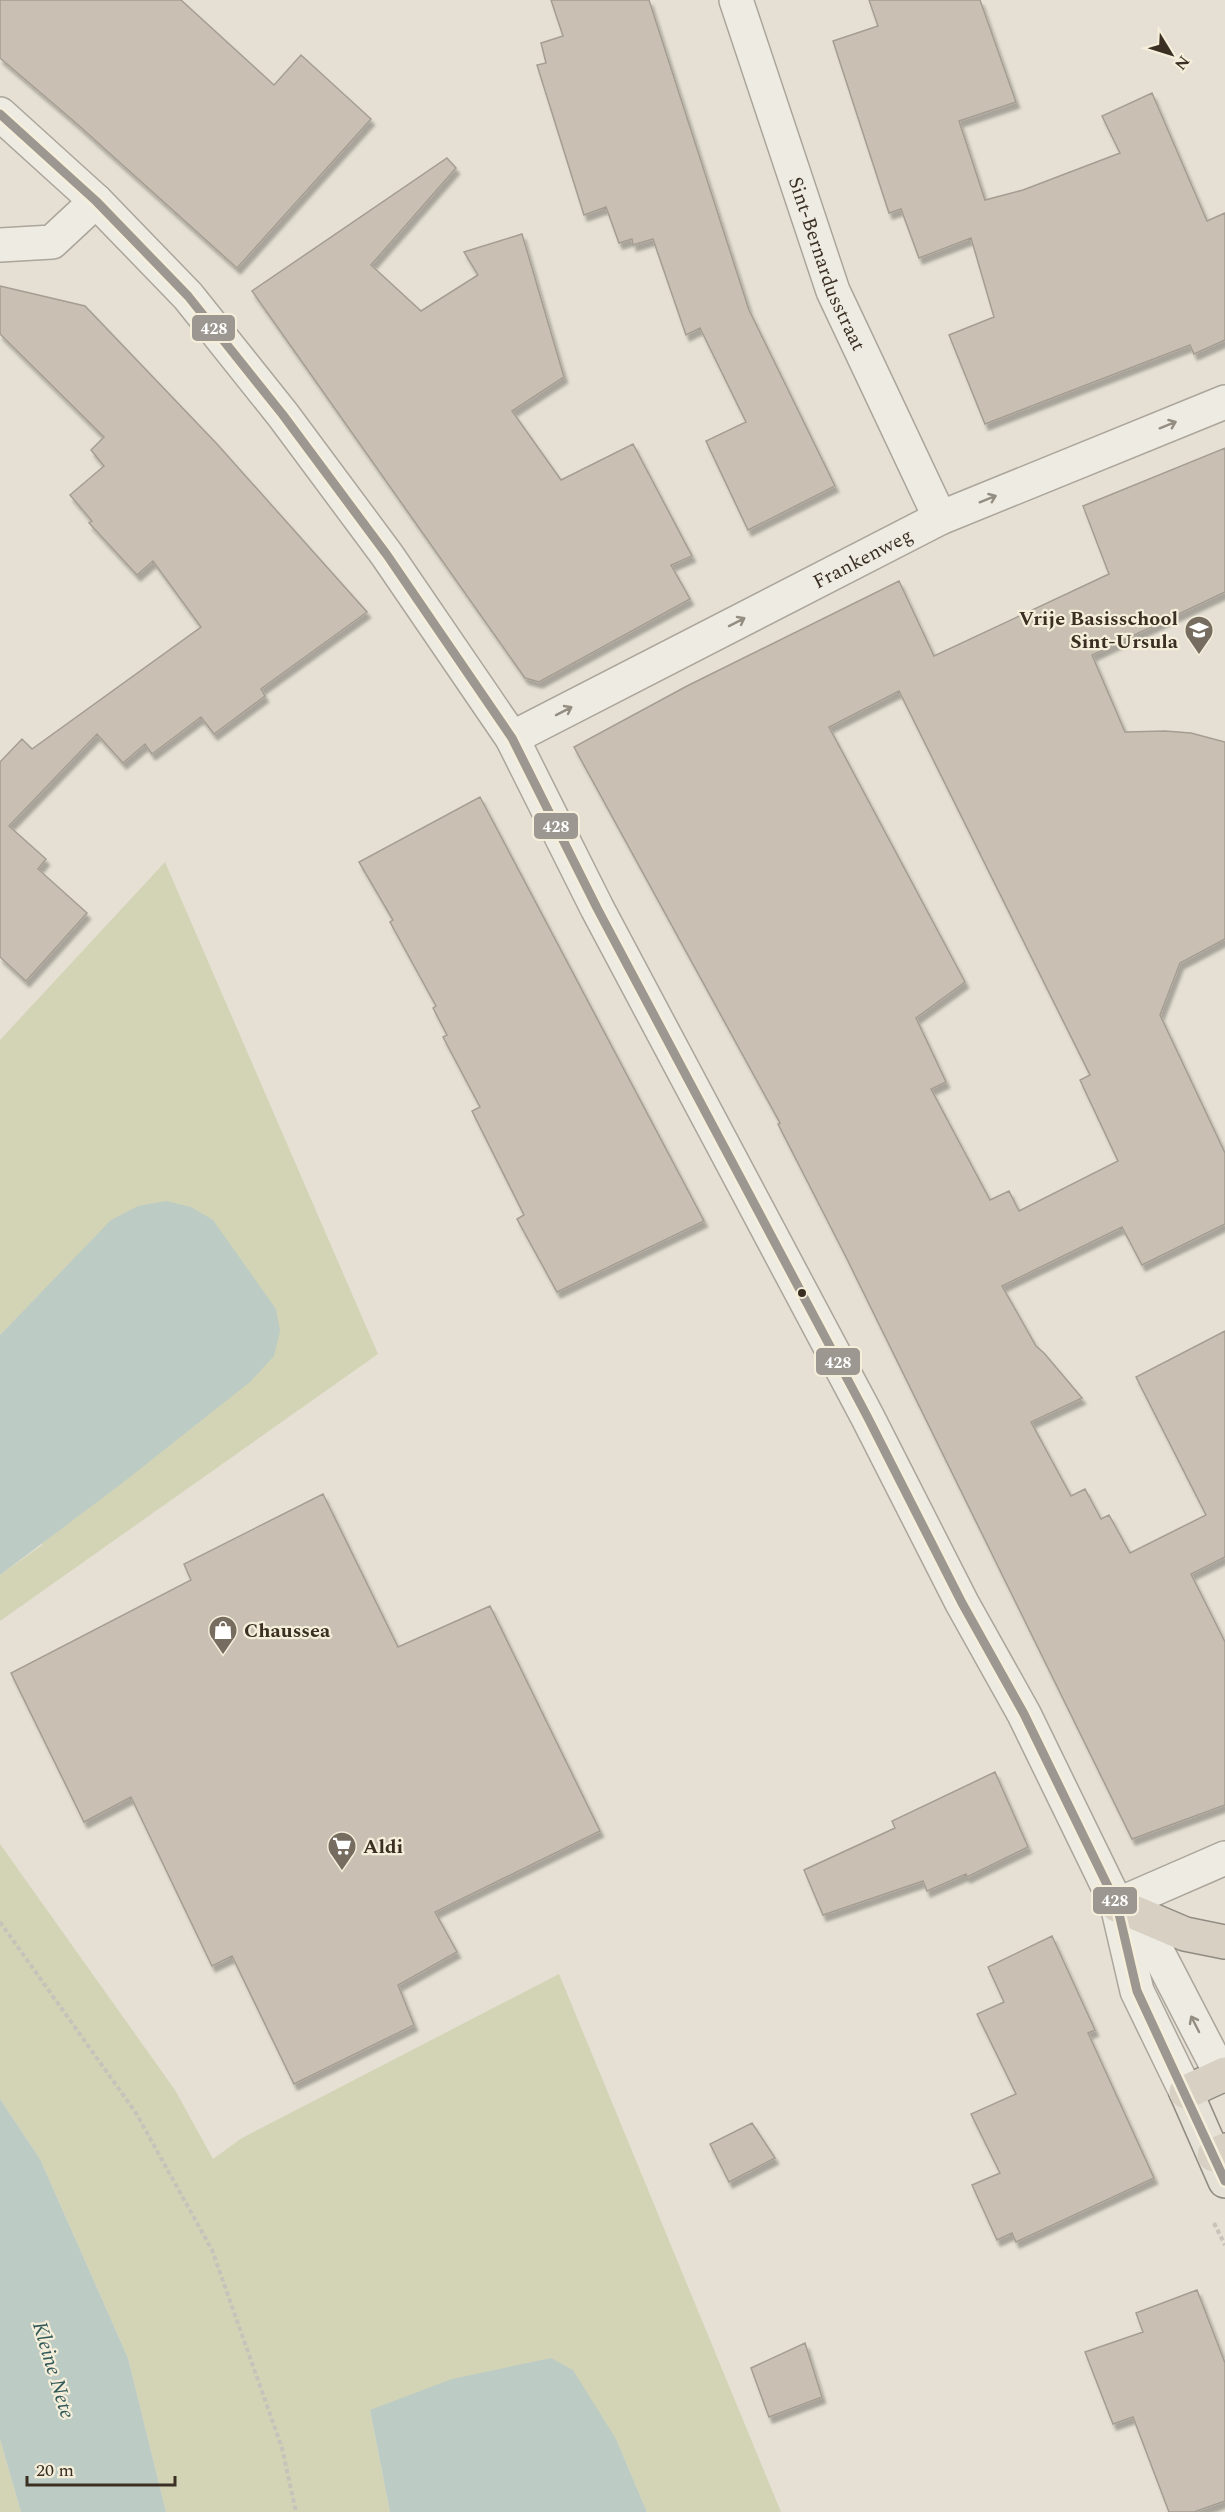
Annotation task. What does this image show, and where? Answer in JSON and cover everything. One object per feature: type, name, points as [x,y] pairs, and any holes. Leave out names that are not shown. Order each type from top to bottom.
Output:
[{"type":"highway","points":[[1117,1905],[1185,1934],[1225,1942]]},
{"type":"highway","points":[[1186,2092],[1224,2077]]},
{"type":"main road","points":[[1186,2092],[1221,2162]]},
{"type":"street","name":"Sint-Bernardusstraat","points":[[736,0],[833,291],[940,518]]},
{"type":"street","points":[[0,114],[96,201],[188,296],[284,415],[387,555],[512,738],[603,919],[867,1416],[962,1603],[1024,1714],[1117,1905],[1137,1991],[1186,2092]]},
{"type":"street","points":[[0,245],[52,242],[96,201]]},
{"type":"street","name":"Frankenweg","points":[[512,738],[940,518],[1225,402]]},
{"type":"street","points":[[1117,1905],[1225,1858]]},
{"type":"street","points":[[1117,1905],[1153,1943],[1224,2077]]},
{"type":"path","points":[[0,1922],[136,2113],[212,2250],[282,2448],[296,2512]]},
{"type":"path","points":[[1214,2222],[1225,2245]]},
{"type":"green space","points":[[165,862],[378,1354],[0,1621],[0,1575],[42,1545],[41,1293],[0,1335],[0,1040]]},
{"type":"green space","points":[[0,1844],[175,2090],[213,2159],[242,2138],[559,1974],[781,2512],[647,2512],[616,2439],[370,2410],[390,2512],[166,2512],[128,2358],[40,2159],[0,2099]]},
{"type":"green space","points":[[0,2439],[21,2512],[0,2512]]},
{"type":"water","points":[[166,1201],[191,1207],[213,1220],[276,1309],[280,1331],[274,1356],[250,1382],[121,1484],[0,1575],[0,1335],[111,1220],[138,1206]]},
{"type":"water","name":"Kleine Nete","points":[[0,2099],[40,2159],[128,2358],[166,2512],[21,2512],[0,2439]]},
{"type":"water","points":[[551,2358],[573,2370],[616,2439],[647,2512],[390,2512],[370,2410],[452,2379]]},
{"type":"building","points":[[0,0],[181,0],[274,85],[301,55],[371,119],[237,268],[0,58]]},
{"type":"building","points":[[551,0],[649,0],[749,310],[835,486],[748,530],[706,441],[746,422],[700,328],[686,335],[653,239],[633,245],[632,239],[619,243],[606,207],[584,215],[537,65],[546,63],[541,43],[563,36]]},
{"type":"building","points":[[869,0],[980,0],[1016,102],[959,121],[985,200],[1023,190],[1120,153],[1102,116],[1152,93],[1207,221],[1225,213],[1225,340],[1194,354],[1190,345],[985,424],[949,335],[994,317],[971,238],[919,258],[901,209],[889,213],[833,41],[878,26]]},
{"type":"building","points":[[447,158],[456,168],[371,265],[421,311],[478,275],[464,252],[522,234],[564,377],[512,411],[561,480],[633,444],[692,556],[671,565],[690,599],[539,682],[525,678],[252,291]]},
{"type":"building","points":[[0,286],[85,306],[217,444],[367,612],[261,689],[265,696],[214,734],[201,717],[152,754],[145,744],[123,763],[97,734],[9,826],[46,859],[38,869],[87,913],[26,981],[0,957],[0,762],[22,739],[32,749],[201,627],[153,561],[137,575],[89,523],[92,521],[70,495],[104,466],[91,450],[104,437],[0,334]]},
{"type":"building","points":[[1225,448],[1225,592],[1092,655],[1125,732],[1191,733],[1225,742],[1225,939],[1180,963],[1160,1015],[1225,1153],[1225,1224],[1142,1265],[1122,1227],[1002,1286],[1036,1346],[1082,1398],[1031,1422],[1071,1496],[1085,1489],[1101,1519],[1109,1515],[1130,1553],[1206,1515],[1136,1377],[1225,1331],[1225,1557],[1191,1574],[1225,1642],[1225,1805],[1132,1839],[845,1255],[778,1124],[780,1123],[574,747],[687,686],[899,581],[934,656],[1109,574],[1083,506]],"holes":[[[899,691],[1090,1075],[1080,1080],[1118,1161],[1019,1211],[1009,1191],[990,1200],[931,1089],[946,1082],[916,1018],[965,982],[829,727]]]},
{"type":"building","points":[[480,797],[704,1221],[557,1292],[517,1219],[524,1215],[472,1111],[480,1107],[443,1037],[447,1035],[433,1008],[436,1006],[390,922],[393,920],[359,862]]},
{"type":"building","name":"Aldi","points":[[323,1494],[398,1647],[490,1606],[600,1831],[435,1912],[457,1952],[398,1985],[414,2025],[294,2084],[232,1956],[212,1966],[131,1797],[84,1822],[11,1673],[191,1580],[184,1564]]},
{"type":"building","points":[[995,1772],[1028,1847],[967,1877],[966,1874],[927,1891],[923,1881],[823,1915],[804,1870],[895,1828],[892,1821]]},
{"type":"building","points":[[1052,1936],[1095,2030],[1088,2033],[1154,2178],[1016,2242],[1012,2233],[997,2240],[972,2185],[1000,2173],[971,2114],[1016,2094],[977,2014],[1004,2002],[988,1967]]},
{"type":"building","points":[[752,2123],[775,2158],[729,2182],[710,2144]]},
{"type":"building","points":[[1197,2290],[1225,2363],[1225,2501],[1194,2512],[1169,2512],[1133,2417],[1113,2424],[1085,2352],[1143,2332],[1136,2313]]},
{"type":"building","points":[[805,2343],[822,2397],[769,2417],[751,2368]]},
{"type":"transit line","name":"428","points":[[0,114],[96,201],[188,296],[283,415],[387,555],[512,738],[597,908],[867,1416],[962,1603],[1024,1714],[1117,1905],[1137,1991],[1225,2181]]},
{"type":"place","name":"Vrije Basisschool Sint-Ursula","points":[[1199,656]]},
{"type":"place","name":"Chaussea","points":[[223,1656]]},
{"type":"place","name":"Aldi","points":[[342,1872]]}]
